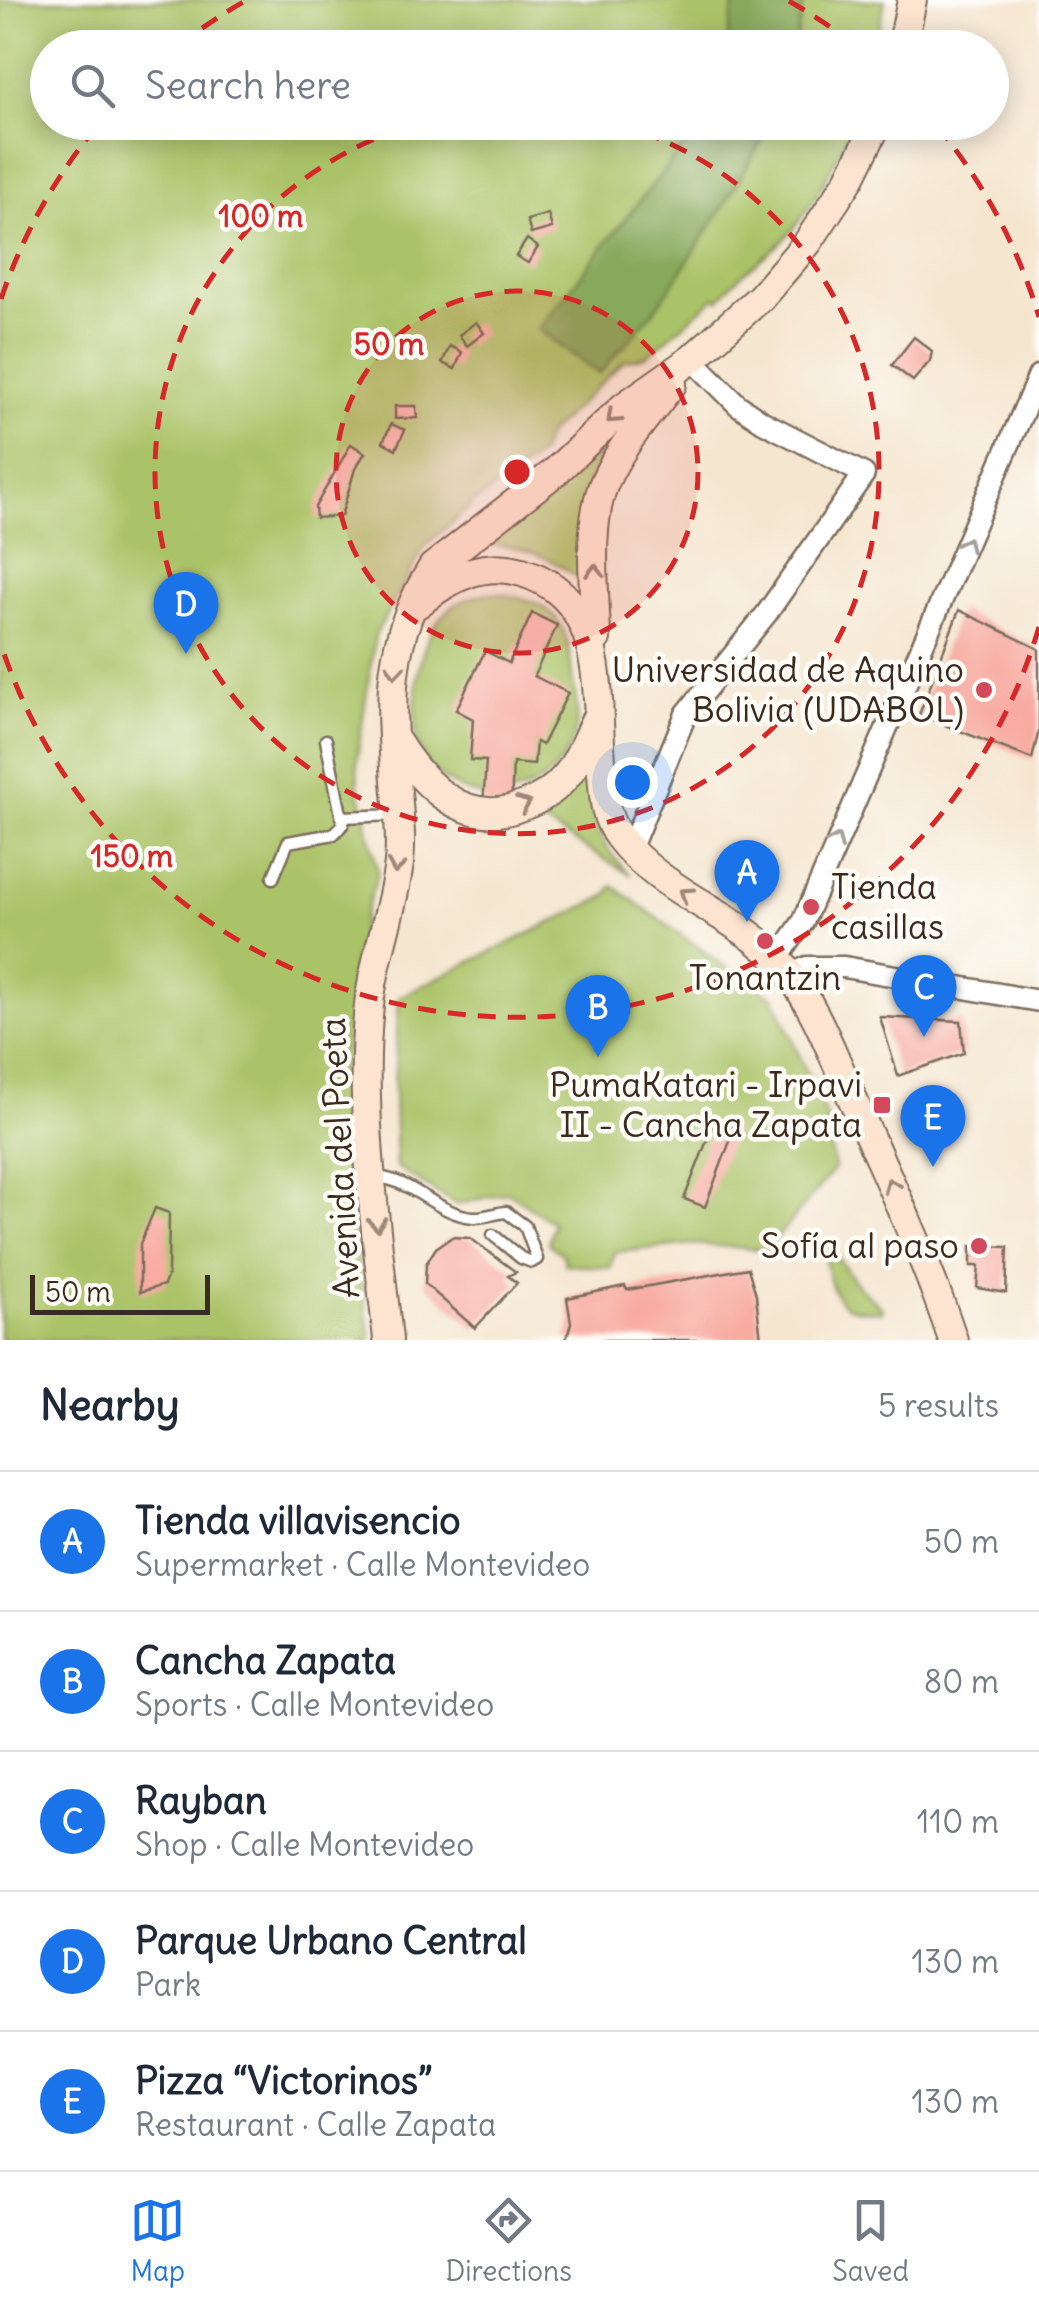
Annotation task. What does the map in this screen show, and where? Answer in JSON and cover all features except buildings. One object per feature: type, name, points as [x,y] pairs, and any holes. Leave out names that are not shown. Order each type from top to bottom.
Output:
[{"type":"main road","points":[[906,30],[912,0]]},
{"type":"main road","points":[[869,140],[849,180],[786,270],[692,359],[628,440],[604,483],[595,516],[596,717],[606,812],[616,834],[647,868],[784,967],[808,1001],[898,1202],[953,1340]]},
{"type":"main road","points":[[596,717],[565,778],[544,796],[500,813],[476,813],[436,793],[414,771],[392,735],[394,669],[400,634],[434,567],[554,472],[625,406],[692,359]]},
{"type":"main road","points":[[410,609],[443,583],[474,570],[504,566],[539,578],[568,598],[585,624],[596,668]]},
{"type":"main road","name":"Avenida del Poeta","points":[[388,1340],[366,1066],[369,1004],[398,864],[399,815],[392,735]]},
{"type":"street","points":[[630,850],[686,714],[767,613],[864,474],[763,422],[738,405],[692,359]]},
{"type":"street","points":[[1039,375],[784,967],[844,967],[1039,1001]]},
{"type":"lane","points":[[273,878],[288,842],[340,831],[342,817],[326,740]]},
{"type":"lane","points":[[342,817],[399,815]]},
{"type":"lane","points":[[372,1177],[400,1181],[456,1212],[476,1218],[506,1212],[524,1226],[536,1259],[532,1262],[522,1258],[493,1235]]},
{"type":"green space","points":[[0,0],[885,0],[879,30],[30,30],[30,140],[844,140],[802,218],[773,249],[719,300],[715,297],[647,356],[624,361],[548,434],[539,455],[426,545],[375,635],[357,759],[358,785],[378,873],[352,972],[343,1079],[349,1212],[371,1340],[0,1340]]},
{"type":"green space","points":[[735,0],[804,0],[798,30],[729,30]]},
{"type":"green space","points":[[688,140],[762,140],[656,309],[599,374],[538,329]]},
{"type":"green space","points":[[597,454],[582,517],[582,582],[539,555],[490,544],[488,541]]},
{"type":"green space","points":[[486,593],[533,601],[556,618],[568,646],[577,716],[569,749],[558,765],[544,779],[509,795],[470,793],[451,784],[433,770],[417,744],[419,667],[430,634],[455,605]]},
{"type":"green space","points":[[591,764],[596,825],[609,850],[631,875],[534,817],[566,795]]},
{"type":"green space","points":[[613,886],[746,982],[774,997],[827,1119],[834,1169],[767,1250],[693,1244],[615,1252],[610,1268],[565,1264],[563,1254],[548,1244],[553,1223],[508,1192],[457,1205],[396,1167],[394,1088],[399,997],[606,896]]},
{"type":"green space","points":[[825,1240],[882,1312],[842,1303],[827,1267]]},
{"type":"place","name":"Parque Urbano Central","points":[[186,654]]},
{"type":"place","name":"Universidad de Aquino Bolivia (UDABOL)","points":[[984,690]]},
{"type":"place","name":"Tienda casillas","points":[[811,907]]},
{"type":"place","name":"Tienda villavisencio","points":[[747,922]]},
{"type":"place","name":"Tonantzin","points":[[765,941]]},
{"type":"place","name":"Rayban","points":[[924,1037]]},
{"type":"place","name":"Cancha Zapata","points":[[598,1057]]},
{"type":"place","name":"PumaKatari - Irpavi II - Cancha Zapata","points":[[882,1105]]},
{"type":"place","name":"Pizza “Victorinos”","points":[[933,1167]]},
{"type":"place","name":"Sofía al paso","points":[[979,1246]]}]
